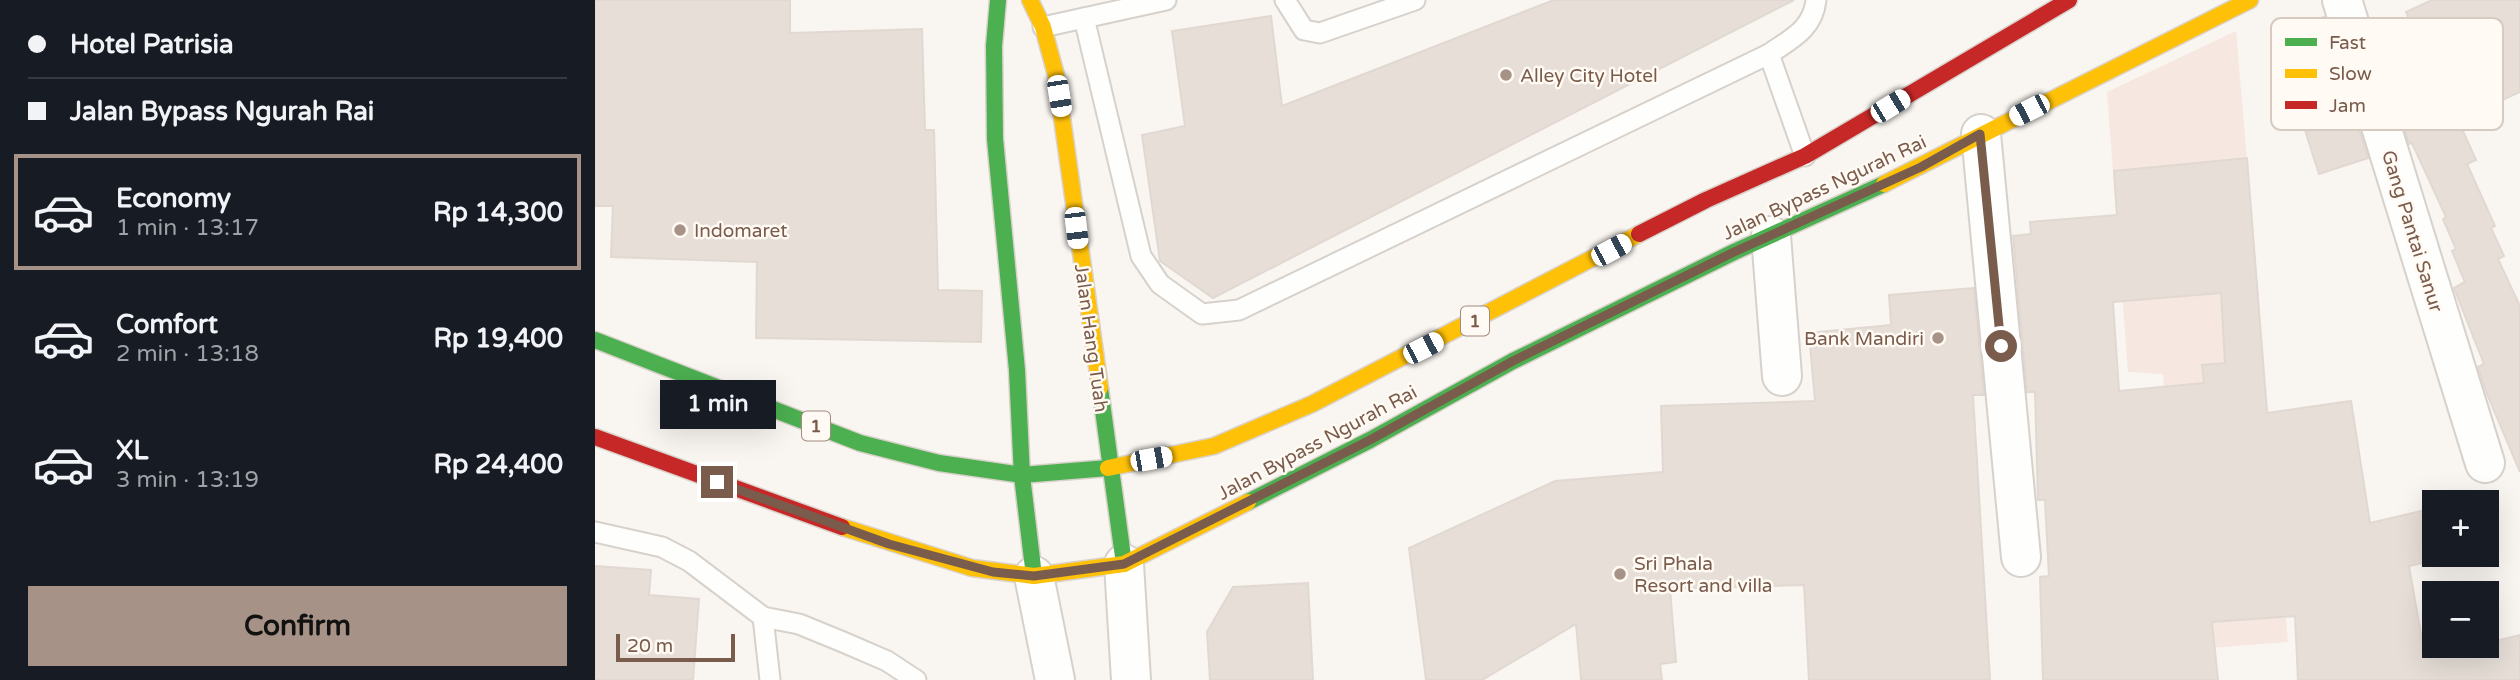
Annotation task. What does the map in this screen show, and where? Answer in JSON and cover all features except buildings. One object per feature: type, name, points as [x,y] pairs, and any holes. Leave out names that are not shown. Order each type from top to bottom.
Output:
[{"type":"main road","points":[[998,0],[993,37],[994,103],[1002,228],[1017,370],[1022,475],[1034,576]]},
{"type":"main road","name":"Jalan Hang Tuah","points":[[1030,0],[1043,27],[1056,75],[1124,564]]},
{"type":"main road","name":"Jalan Bypass Ngurah Rai","points":[[595,340],[860,443],[939,463],[1022,475],[1111,468],[1214,446],[1312,404],[1706,200],[1805,156],[2070,0]]},
{"type":"main road","name":"Jalan Bypass Ngurah Rai","points":[[595,437],[889,544],[972,568],[1034,576],[1124,564],[1370,440],[1513,361],[1734,252],[1921,167],[1980,134],[2250,0]]},
{"type":"main road","points":[[1706,200],[1715,217]]},
{"type":"main road","points":[[1724,234],[1734,252]]},
{"type":"street","name":"Gang Pantai Sanur","points":[[2342,0],[2348,18]]},
{"type":"street","name":"Gang Pantai Sanur","points":[[2382,130],[2485,463]]},
{"type":"street","points":[[1980,134],[2021,557]]},
{"type":"street","points":[[1771,236],[1782,376]]},
{"type":"street","name":"Jalan Hang Tuah","points":[[1124,564],[1131,680]]},
{"type":"street","points":[[1034,576],[1055,680]]},
{"type":"lane","points":[[1043,27],[1166,0]]},
{"type":"lane","points":[[1285,0],[1304,30],[1320,33],[1415,0]]},
{"type":"lane","points":[[1084,18],[1141,256],[1160,284],[1202,314],[1239,310],[1769,54],[1804,30],[1811,20],[1817,0]]},
{"type":"lane","points":[[1769,54],[1805,156]]},
{"type":"lane","points":[[595,532],[662,547],[689,561],[763,617],[799,624],[843,642],[887,661],[916,680]]},
{"type":"lane","points":[[763,617],[770,680]]},
{"type":"shaded area","points":[[2236,31],[2288,642],[2185,650],[2163,374],[2128,372],[2107,92]]},
{"type":"traffic: fast","points":[[998,0],[994,46],[995,139],[1017,370],[1022,476],[1034,576]]},
{"type":"traffic: fast","points":[[1248,502],[1370,440],[1513,361],[1734,252],[1884,184]]},
{"type":"traffic: fast","points":[[595,340],[860,443],[939,463],[1022,475],[1108,468]]},
{"type":"traffic: fast","points":[[1100,388],[1124,564]]},
{"type":"traffic: slow","points":[[1030,0],[1043,27],[1056,75],[1100,388]]},
{"type":"traffic: slow","points":[[1884,184],[2250,0]]},
{"type":"traffic: slow","points":[[1108,468],[1214,446],[1312,404],[1639,234]]},
{"type":"traffic: slow","points":[[842,527],[972,568],[1034,576],[1124,564],[1248,502]]},
{"type":"traffic: jam","points":[[1639,234],[1706,200],[1805,156],[2069,0]]},
{"type":"traffic: jam","points":[[595,437],[842,527]]},
{"type":"place","name":"Alley City Hotel","points":[[1506,75]]},
{"type":"place","name":"Indomaret","points":[[680,230]]},
{"type":"place","name":"Bank Mandiri","points":[[1938,338]]},
{"type":"place","name":"Sri Phala Resort and villa","points":[[1620,574]]},
{"type":"route","points":[[717,482],[889,544],[972,568],[1034,576],[1124,564],[1370,440],[1513,361],[1734,252],[1921,167],[1980,134],[2001,346]]}]
